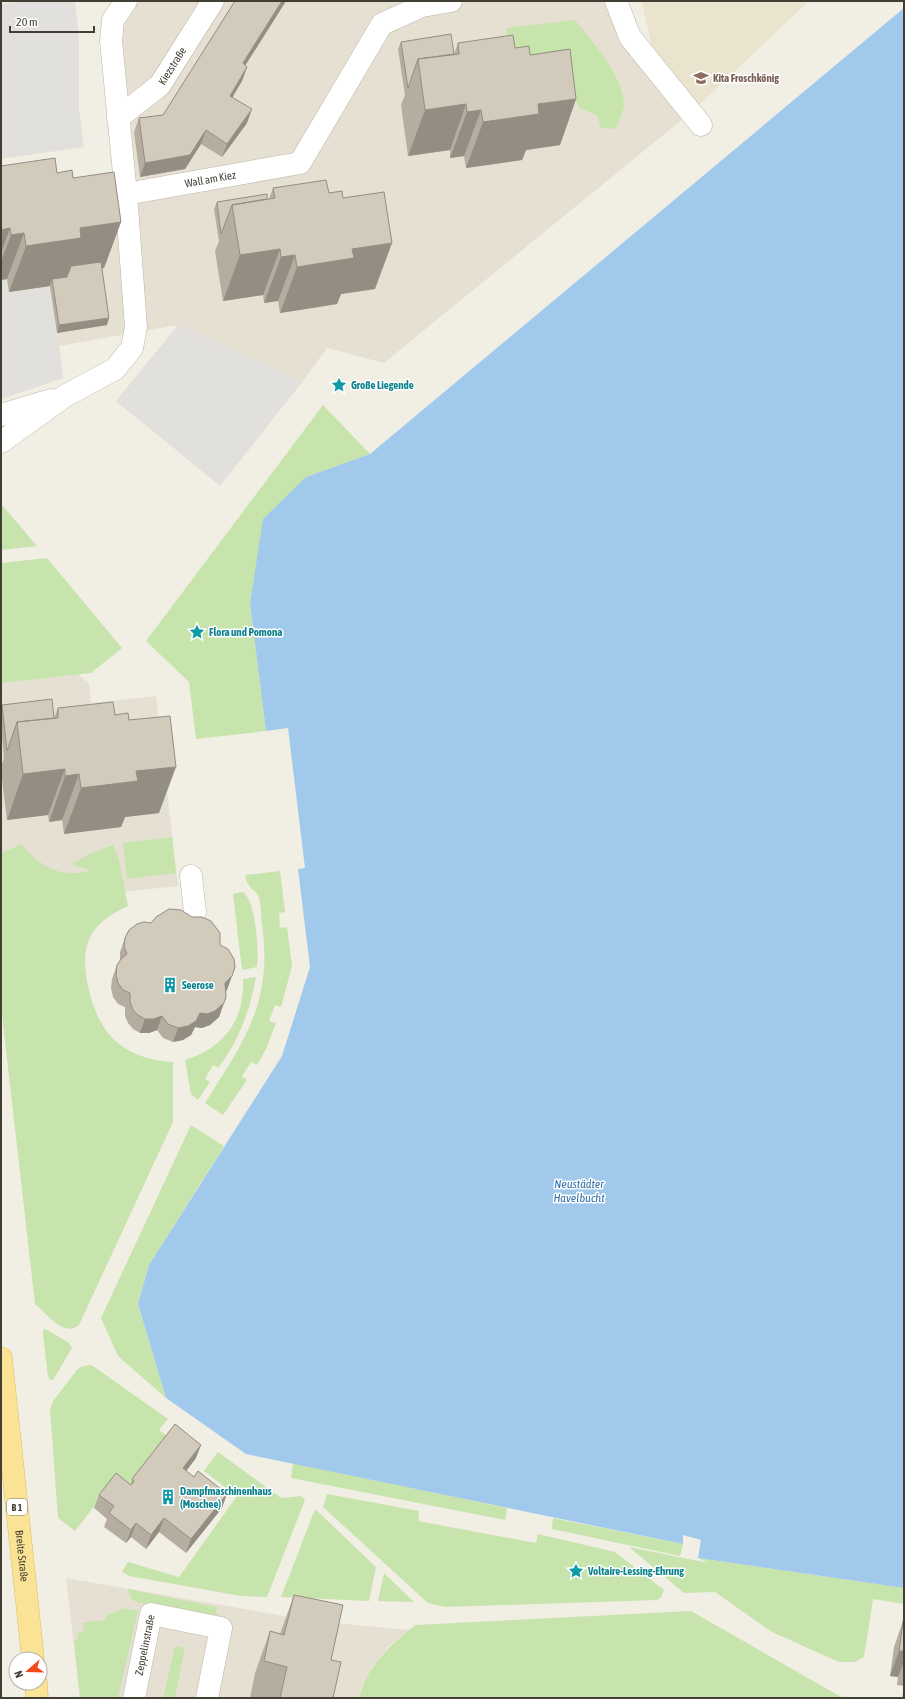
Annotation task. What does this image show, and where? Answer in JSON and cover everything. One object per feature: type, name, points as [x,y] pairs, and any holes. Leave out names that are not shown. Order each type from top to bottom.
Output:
[{"type":"main road","name":"Breite Straße","points":[[1,1358],[32,1651]]},
{"type":"street","points":[[1,442],[65,396],[115,368],[132,348],[136,327],[126,194],[111,41],[114,20],[126,1]]},
{"type":"street","name":"Kiezstraße","points":[[118,118],[160,85],[213,1]]},
{"type":"street","name":"Wall am Kiez","points":[[126,194],[300,163],[382,24],[422,6],[450,1]]},
{"type":"street","points":[[616,1],[630,37],[701,125]]},
{"type":"street","points":[[1,415],[65,396]]},
{"type":"street","points":[[191,876],[195,912]]},
{"type":"street","name":"Zeppelinstraße","points":[[134,1698],[152,1614],[221,1628],[207,1698]]},
{"type":"shaded area","points":[[20,1],[75,1],[79,38],[79,109],[84,147],[1,159],[1,4]]},
{"type":"shaded area","points":[[121,1],[607,1],[684,118],[384,363],[327,348],[303,381],[178,325],[59,346],[63,378],[1,399],[1,197],[134,179],[121,49]]},
{"type":"shaded area","name":"Kita Froschkönig","points":[[642,1],[809,1],[697,107],[652,49]]},
{"type":"shaded area","points":[[7,279],[10,292],[50,286],[63,378],[1,399],[1,280]]},
{"type":"shaded area","points":[[178,325],[303,381],[220,486],[116,401]]},
{"type":"shaded area","points":[[78,674],[89,683],[91,703],[156,696],[178,886],[1,905],[1,683]]},
{"type":"shaded area","points":[[66,1578],[313,1621],[409,1630],[388,1647],[372,1667],[361,1688],[359,1698],[80,1698]]},
{"type":"green space","points":[[575,20],[605,58],[618,80],[622,91],[624,105],[616,129],[601,128],[597,115],[579,108],[564,66],[511,63],[506,28]]},
{"type":"green space","points":[[323,405],[370,454],[306,477],[250,604],[266,731],[196,739],[189,682],[146,641]]},
{"type":"green space","points":[[1,504],[37,546],[1,550]]},
{"type":"green space","points":[[47,558],[122,648],[91,673],[1,683],[1,563]]},
{"type":"green space","points":[[172,837],[176,873],[127,879],[123,843]]},
{"type":"green space","points":[[22,844],[31,855],[42,864],[55,870],[72,873],[91,871],[72,864],[91,853],[113,845],[119,860],[128,906],[104,920],[90,937],[85,959],[88,986],[92,1003],[98,1018],[116,1041],[140,1056],[155,1060],[173,1062],[173,1122],[79,1325],[73,1328],[67,1328],[56,1323],[35,1304],[1,1006],[1,853]]},
{"type":"green space","points":[[280,871],[285,912],[279,913],[280,928],[287,927],[292,966],[281,1007],[275,1005],[269,1021],[276,1023],[266,1049],[257,1065],[251,1062],[242,1076],[247,1080],[223,1115],[205,1103],[243,1040],[259,999],[263,977],[264,952],[260,901],[257,894],[249,886],[245,875]]},
{"type":"green space","points":[[243,892],[251,905],[254,916],[258,960],[257,967],[242,970],[233,894]]},
{"type":"green space","points":[[256,977],[247,1013],[238,1036],[218,1068],[213,1065],[205,1079],[210,1082],[198,1100],[191,1094],[185,1060],[199,1055],[221,1040],[236,1019],[243,994],[243,979]]},
{"type":"green space","points":[[191,1125],[224,1146],[149,1265],[138,1304],[166,1398],[118,1356],[101,1318]]},
{"type":"green space","points":[[46,1329],[69,1343],[72,1348],[53,1380],[50,1380],[48,1376],[43,1335],[43,1330]]},
{"type":"green space","points":[[89,1365],[93,1366],[168,1419],[159,1430],[169,1438],[126,1493],[111,1485],[75,1531],[58,1518],[50,1410],[53,1401],[77,1370],[81,1367]]},
{"type":"green space","points":[[218,1452],[281,1498],[301,1496],[305,1500],[267,1597],[241,1596],[129,1576],[122,1572],[128,1562],[179,1577],[237,1496],[204,1471]]},
{"type":"green space","points":[[293,1463],[507,1508],[505,1520],[291,1478]]},
{"type":"green space","points":[[327,1494],[419,1511],[418,1521],[536,1543],[538,1534],[615,1552],[664,1590],[661,1597],[657,1600],[445,1607],[428,1603],[323,1507]]},
{"type":"green space","points":[[315,1509],[376,1567],[369,1601],[281,1597]]},
{"type":"green space","points":[[553,1518],[683,1544],[680,1556],[552,1529]]},
{"type":"green space","points":[[629,1547],[708,1563],[698,1558],[904,1588],[904,1604],[873,1599],[864,1657],[855,1662],[839,1662],[772,1632],[715,1592],[684,1593]]},
{"type":"green space","points":[[384,1573],[414,1602],[378,1601]]},
{"type":"green space","points":[[128,1589],[217,1607],[216,1619],[136,1602],[131,1598]]},
{"type":"green space","points":[[123,1608],[138,1611],[118,1698],[80,1698],[74,1640],[78,1639],[78,1633],[84,1632],[82,1623],[105,1620],[106,1616]]},
{"type":"green space","points":[[691,1611],[843,1698],[359,1698],[363,1686],[374,1666],[388,1649],[415,1625]]},
{"type":"green space","points":[[175,1646],[185,1648],[175,1698],[163,1698]]},
{"type":"water","name":"Neustädter Havelbucht","points":[[904,8],[904,1588],[698,1558],[701,1540],[683,1535],[683,1544],[246,1454],[166,1398],[138,1304],[149,1265],[282,1056],[310,967],[298,869],[305,868],[288,728],[266,731],[250,604],[263,519],[306,477],[370,454]]},
{"type":"building","points":[[235,1],[282,1],[243,63],[247,67],[230,96],[252,109],[227,144],[206,130],[190,155],[145,163],[139,118],[163,115]]},
{"type":"building","points":[[451,34],[454,54],[418,59],[408,88],[401,42]]},
{"type":"building","points":[[513,35],[515,48],[529,46],[530,55],[570,49],[576,99],[538,104],[539,114],[483,122],[481,110],[467,112],[466,104],[425,110],[418,59],[459,54],[458,43]]},
{"type":"building","points":[[55,158],[57,173],[72,170],[73,178],[114,172],[121,222],[80,228],[81,238],[26,246],[24,233],[11,235],[10,228],[1,230],[1,166]]},
{"type":"building","points":[[326,180],[329,193],[342,191],[343,198],[384,192],[392,243],[352,249],[354,258],[297,267],[295,255],[281,257],[280,249],[240,255],[232,205],[275,198],[273,188]]},
{"type":"building","points":[[267,194],[267,199],[232,205],[221,234],[217,202]]},
{"type":"building","points":[[101,262],[109,318],[59,325],[52,279],[67,277],[71,266]]},
{"type":"building","points":[[52,699],[54,718],[17,722],[7,751],[2,705]]},
{"type":"building","points":[[113,702],[115,715],[128,713],[129,720],[170,716],[176,767],[136,771],[138,781],[81,788],[79,774],[65,776],[65,769],[23,774],[17,722],[58,718],[58,708]]},
{"type":"building","name":"Seerose","points":[[169,909],[181,910],[192,917],[202,917],[211,921],[220,933],[220,945],[228,949],[234,959],[235,967],[232,976],[225,983],[226,997],[224,1003],[215,1011],[207,1014],[200,1013],[196,1021],[188,1026],[178,1028],[168,1024],[162,1016],[154,1019],[145,1019],[138,1015],[133,1010],[130,1002],[130,993],[123,990],[118,983],[116,975],[117,965],[127,954],[124,947],[125,938],[129,930],[137,924],[144,922],[151,923],[156,917]]},
{"type":"building","name":"Dampfmaschinenhaus (Moschee)","points":[[175,1424],[201,1445],[183,1468],[194,1477],[198,1471],[227,1494],[191,1539],[164,1518],[151,1535],[136,1523],[131,1530],[109,1513],[114,1506],[99,1495],[116,1473],[131,1485],[134,1481],[132,1479]]},
{"type":"building","points":[[294,1595],[343,1605],[331,1660],[341,1662],[333,1698],[280,1698],[287,1667],[264,1661],[270,1631],[284,1635]]},
{"type":"building","points":[[903,1621],[904,1651],[899,1651]]},
{"type":"place","name":"Kita Froschkönig","points":[[701,78]]},
{"type":"place","name":"Große Liegende","points":[[339,385]]},
{"type":"place","name":"Flora und Pomona","points":[[197,632]]},
{"type":"place","name":"Seerose","points":[[170,985]]},
{"type":"place","name":"Dampfmaschinenhaus (Moschee)","points":[[168,1497]]},
{"type":"place","name":"Voltaire-Lessing-Ehrung","points":[[576,1571]]}]
